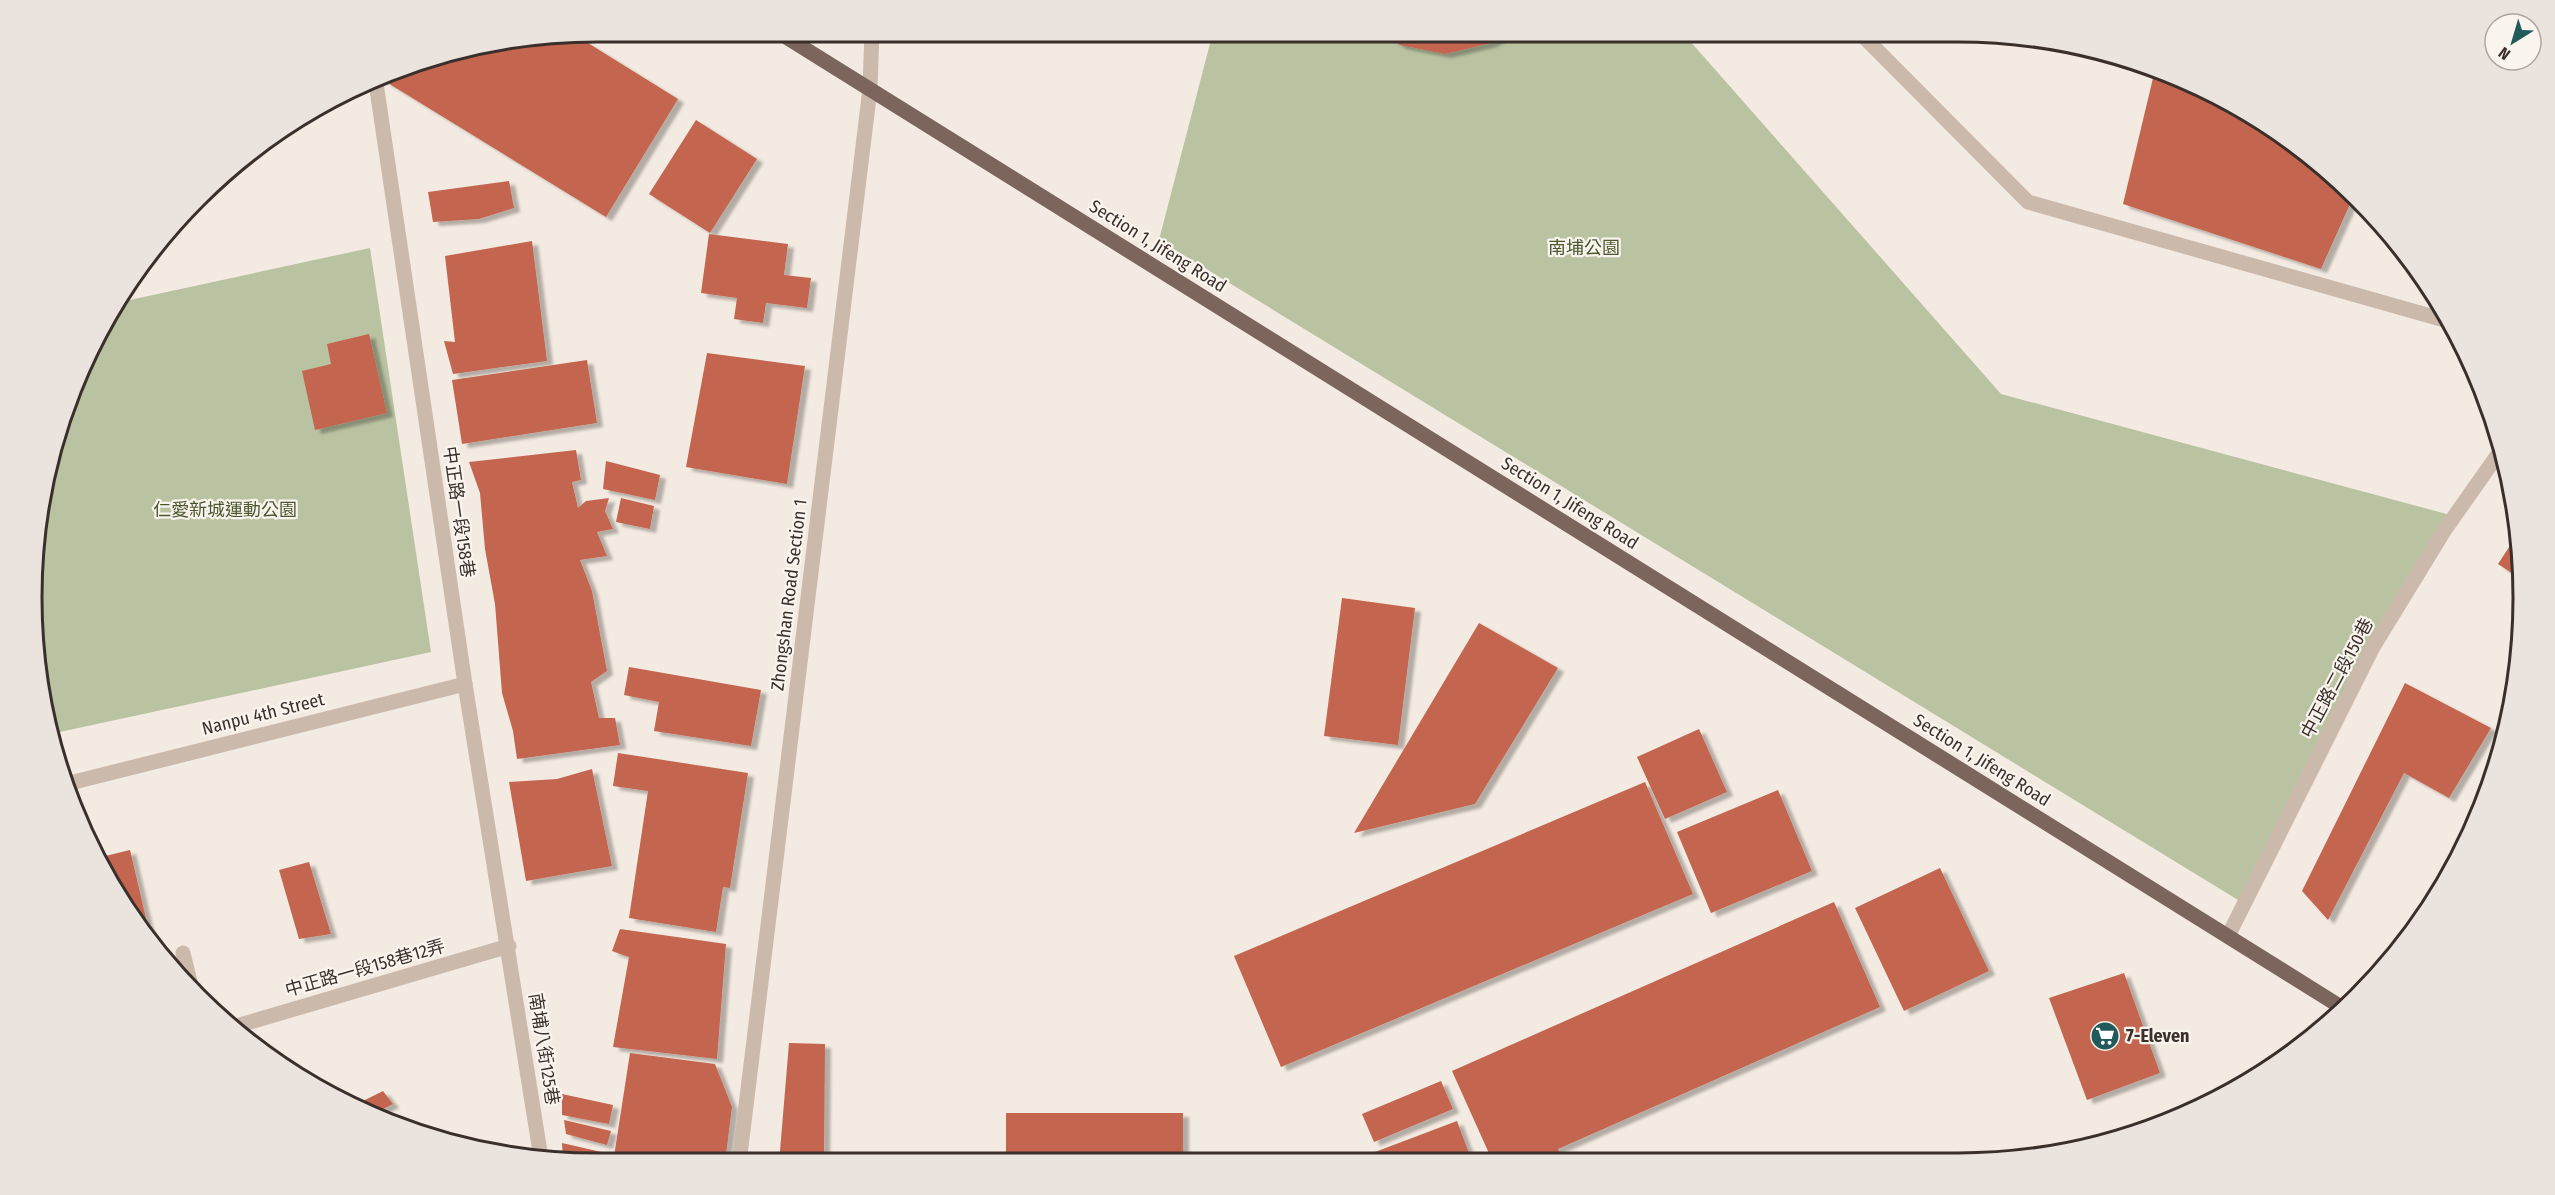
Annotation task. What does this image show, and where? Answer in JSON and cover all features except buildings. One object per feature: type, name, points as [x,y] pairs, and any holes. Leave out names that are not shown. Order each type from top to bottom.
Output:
[{"type":"main road","name":"Section 1, Jifeng Road","points":[[794,42],[2336,1004]]},
{"type":"street","name":"Zhongshan Road Section 1","points":[[740,1153],[870,89],[872,42]]},
{"type":"street","points":[[1869,42],[2028,202],[2438,318]]},
{"type":"street","name":"中正路一段158巷","points":[[377,88],[465,684],[509,946]]},
{"type":"street","name":"中正路二段150巷","points":[[2228,936],[2373,647],[2444,531],[2495,458]]},
{"type":"street","name":"Nanpu 4th Street","points":[[73,782],[465,684]]},
{"type":"street","name":"中正路一段158巷12弄","points":[[242,1024],[509,946]]},
{"type":"street","name":"南埔八街125巷","points":[[509,946],[540,1150]]},
{"type":"street","points":[[183,953],[188,972]]},
{"type":"green space","name":"南埔公園","points":[[1210,42],[1691,42],[2001,394],[2454,516],[2379,643],[2243,903],[1159,240]]},
{"type":"green space","name":"仁愛新城運動公園","points":[[370,248],[431,652],[59,732],[47,670],[43,634],[43,561],[47,525],[53,489],[71,419],[99,352],[129,300]]},
{"type":"place","name":"7-Eleven","points":[[2105,1036]]}]
